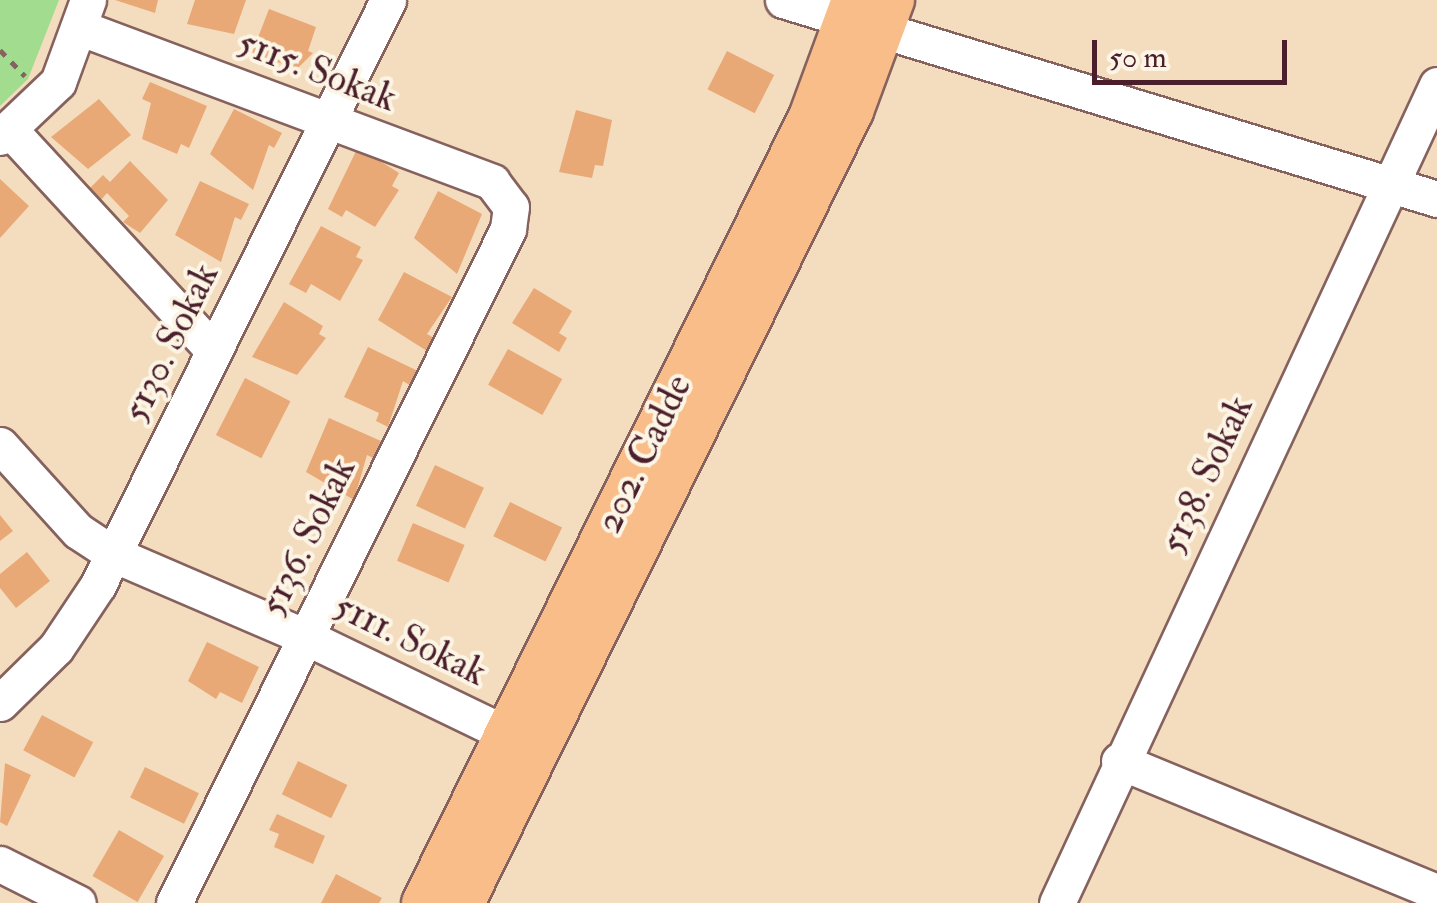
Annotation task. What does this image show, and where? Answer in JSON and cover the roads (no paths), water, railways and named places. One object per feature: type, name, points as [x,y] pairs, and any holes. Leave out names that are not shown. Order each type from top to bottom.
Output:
[{"type":"main road","name":"202. Cadde","points":[[463,903],[522,742],[810,117],[869,13]]},
{"type":"main road","name":"202. Cadde","points":[[423,903],[522,742]]},
{"type":"street","name":"5130. Sokak","points":[[0,703],[56,648],[113,554],[388,0]]},
{"type":"street","points":[[783,0],[869,13],[1437,199]]},
{"type":"street","name":"5115. Sokak","points":[[84,14],[328,121],[492,182],[511,207]]},
{"type":"street","points":[[84,14],[58,82],[4,133],[214,351]]},
{"type":"street","name":"5138. Sokak","points":[[1057,903],[1119,761],[1437,86]]},
{"type":"street","name":"5136. Sokak","points":[[174,903],[508,228],[511,207]]},
{"type":"street","name":"5111. Sokak","points":[[0,444],[78,531],[113,554],[306,637],[522,742]]},
{"type":"street","points":[[1119,761],[1437,892]]},
{"type":"street","points":[[0,864],[78,903]]}]
